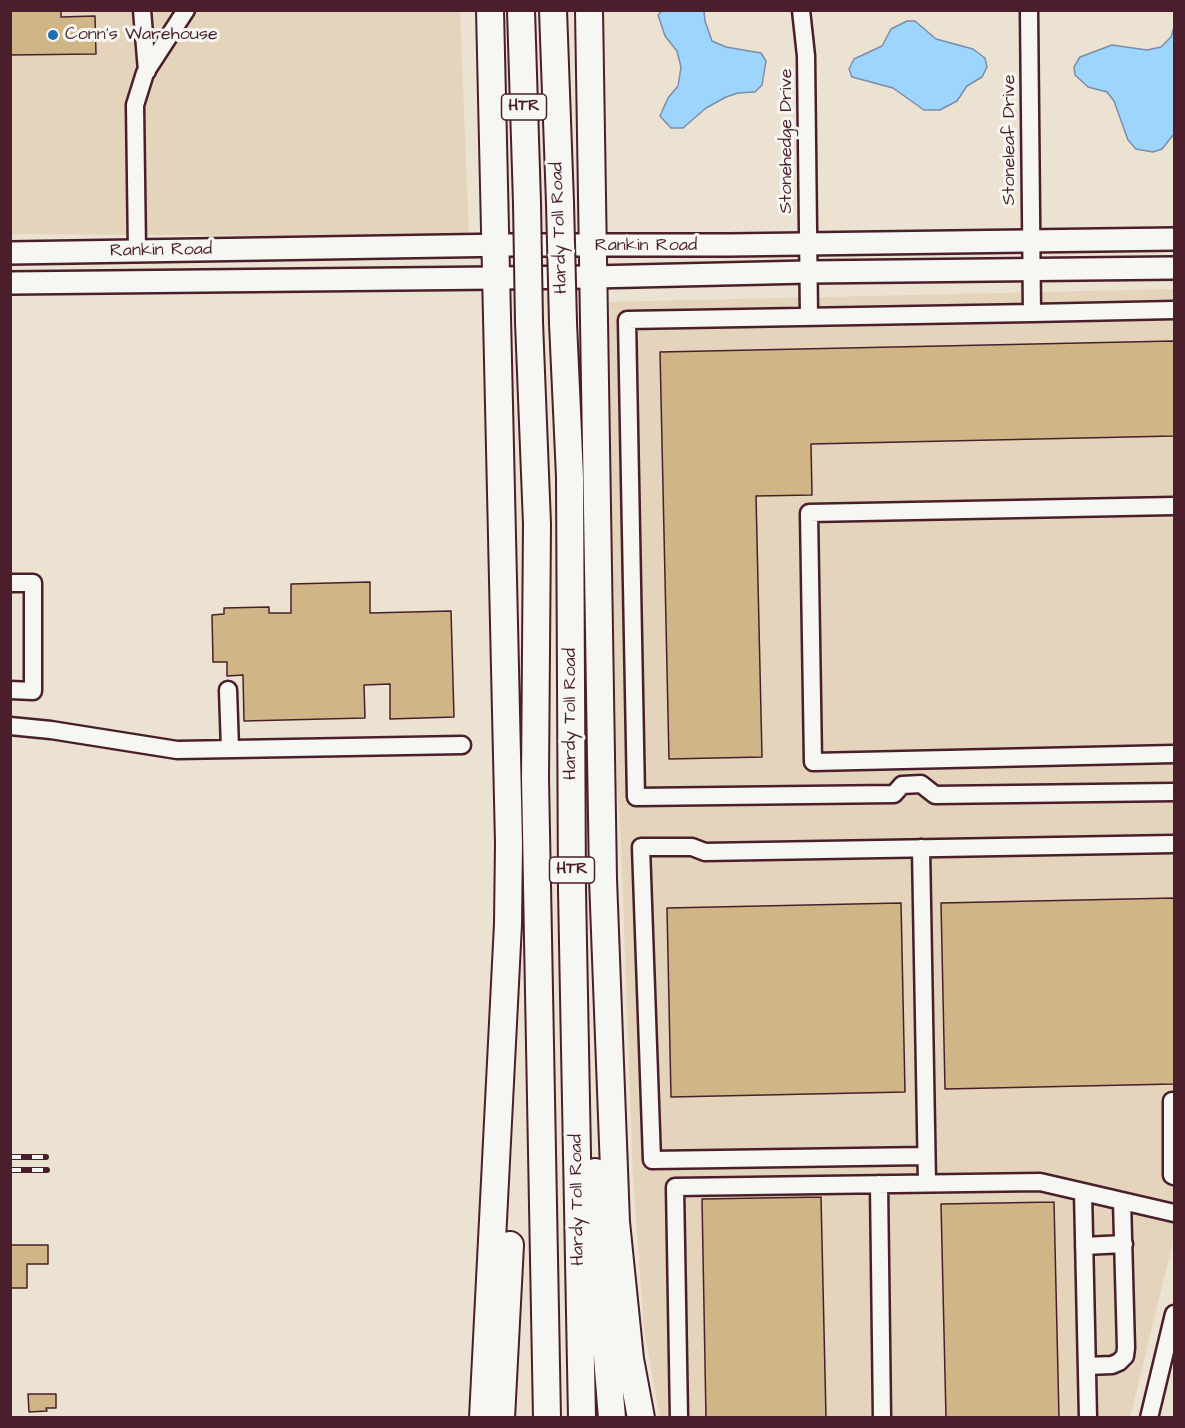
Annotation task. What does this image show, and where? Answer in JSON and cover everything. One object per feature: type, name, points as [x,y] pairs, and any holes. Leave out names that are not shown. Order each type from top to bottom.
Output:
[{"type":"highway","points":[[483,1418],[509,843],[490,10]]},
{"type":"highway","name":"Hardy Toll Road","points":[[521,10],[537,524],[535,778],[547,1418]]},
{"type":"highway","name":"Hardy Toll Road","points":[[553,10],[570,477],[572,890],[582,1418]]},
{"type":"highway","points":[[589,10],[603,879],[616,1222],[630,1359],[641,1418]]},
{"type":"highway","points":[[501,1418],[535,778]]},
{"type":"highway","points":[[572,890],[589,1024],[597,1230],[612,1418]]},
{"type":"main road","name":"Rankin Road","points":[[10,253],[1174,239]]},
{"type":"main road","points":[[137,252],[137,280]]},
{"type":"main road","name":"Rankin Road","points":[[10,283],[1174,268]]},
{"type":"street","points":[[142,10],[147,71]]},
{"type":"street","points":[[137,252],[135,105],[147,71],[186,10]]},
{"type":"street","name":"Stonehedge Drive","points":[[801,10],[806,56],[809,317]]},
{"type":"street","name":"Stoneleaf Drive","points":[[1029,10],[1032,313]]},
{"type":"street","points":[[1174,310],[627,320],[636,797],[894,794],[902,785],[921,784],[935,795],[1174,792]]},
{"type":"street","points":[[1174,506],[809,513],[813,762],[1174,754]]},
{"type":"street","points":[[10,583],[33,583],[33,691],[10,690]]},
{"type":"street","points":[[228,690],[230,749]]},
{"type":"street","points":[[10,726],[51,730],[177,750],[462,745]]},
{"type":"street","points":[[926,1156],[652,1160],[641,847],[692,847],[705,852],[1174,844]]},
{"type":"street","points":[[921,848],[927,1183]]},
{"type":"street","points":[[1174,1101],[1172,1101],[1172,1175],[1174,1176]]},
{"type":"street","points":[[679,1418],[675,1187],[1040,1182],[1174,1213]]},
{"type":"street","points":[[879,1184],[882,1418]]},
{"type":"street","points":[[1083,1192],[1088,1418]]},
{"type":"street","points":[[1087,1366],[1112,1365],[1125,1356],[1122,1201]]},
{"type":"street","points":[[1084,1246],[1124,1244]]},
{"type":"street","points":[[1149,1418],[1174,1314]]},
{"type":"shaded area","points":[[11,11],[460,11],[469,237],[11,234]]},
{"type":"shaded area","points":[[1174,289],[1174,1238],[1130,1417],[660,1417],[644,1329],[633,1177],[617,785],[608,302]]},
{"type":"water","points":[[662,11],[704,11],[712,41],[726,47],[761,53],[766,61],[762,85],[755,92],[738,93],[726,97],[706,108],[683,128],[671,128],[660,116],[668,98],[678,86],[681,67],[677,51],[665,36],[658,15]]},
{"type":"water","points":[[907,21],[915,21],[936,39],[973,49],[985,58],[987,67],[982,77],[967,86],[957,101],[940,110],[924,110],[893,88],[852,77],[849,69],[854,59],[882,46],[891,29]]},
{"type":"water","points":[[1174,27],[1174,134],[1162,149],[1153,152],[1136,149],[1128,140],[1114,101],[1107,92],[1088,87],[1075,75],[1074,67],[1080,57],[1112,45],[1147,50],[1161,47],[1171,37]]},
{"type":"building","name":"Conn's Warehouse","points":[[10,10],[61,10],[61,17],[95,16],[96,54],[10,55]]},
{"type":"building","points":[[1174,341],[1174,436],[811,444],[812,495],[756,496],[762,757],[669,759],[660,352]]},
{"type":"building","points":[[370,582],[370,613],[451,611],[454,717],[390,719],[390,684],[364,685],[365,718],[244,721],[243,675],[227,676],[227,662],[213,662],[212,615],[224,614],[224,608],[269,607],[269,613],[291,613],[291,584]]},
{"type":"building","points":[[1174,898],[1174,1084],[945,1089],[941,903]]},
{"type":"building","points":[[901,903],[905,1092],[671,1097],[667,908]]},
{"type":"building","points":[[821,1197],[826,1418],[706,1418],[702,1199]]},
{"type":"building","points":[[1054,1202],[1059,1418],[946,1418],[941,1204]]},
{"type":"building","points":[[10,1245],[48,1245],[48,1264],[27,1264],[27,1288],[10,1288]]},
{"type":"building","points":[[28,1394],[56,1394],[56,1408],[29,1412]]},
{"type":"railway","points":[[10,1157],[46,1157]]},
{"type":"railway","points":[[10,1170],[47,1170]]},
{"type":"place","name":"Conn's Warehouse","points":[[53,35]]}]
